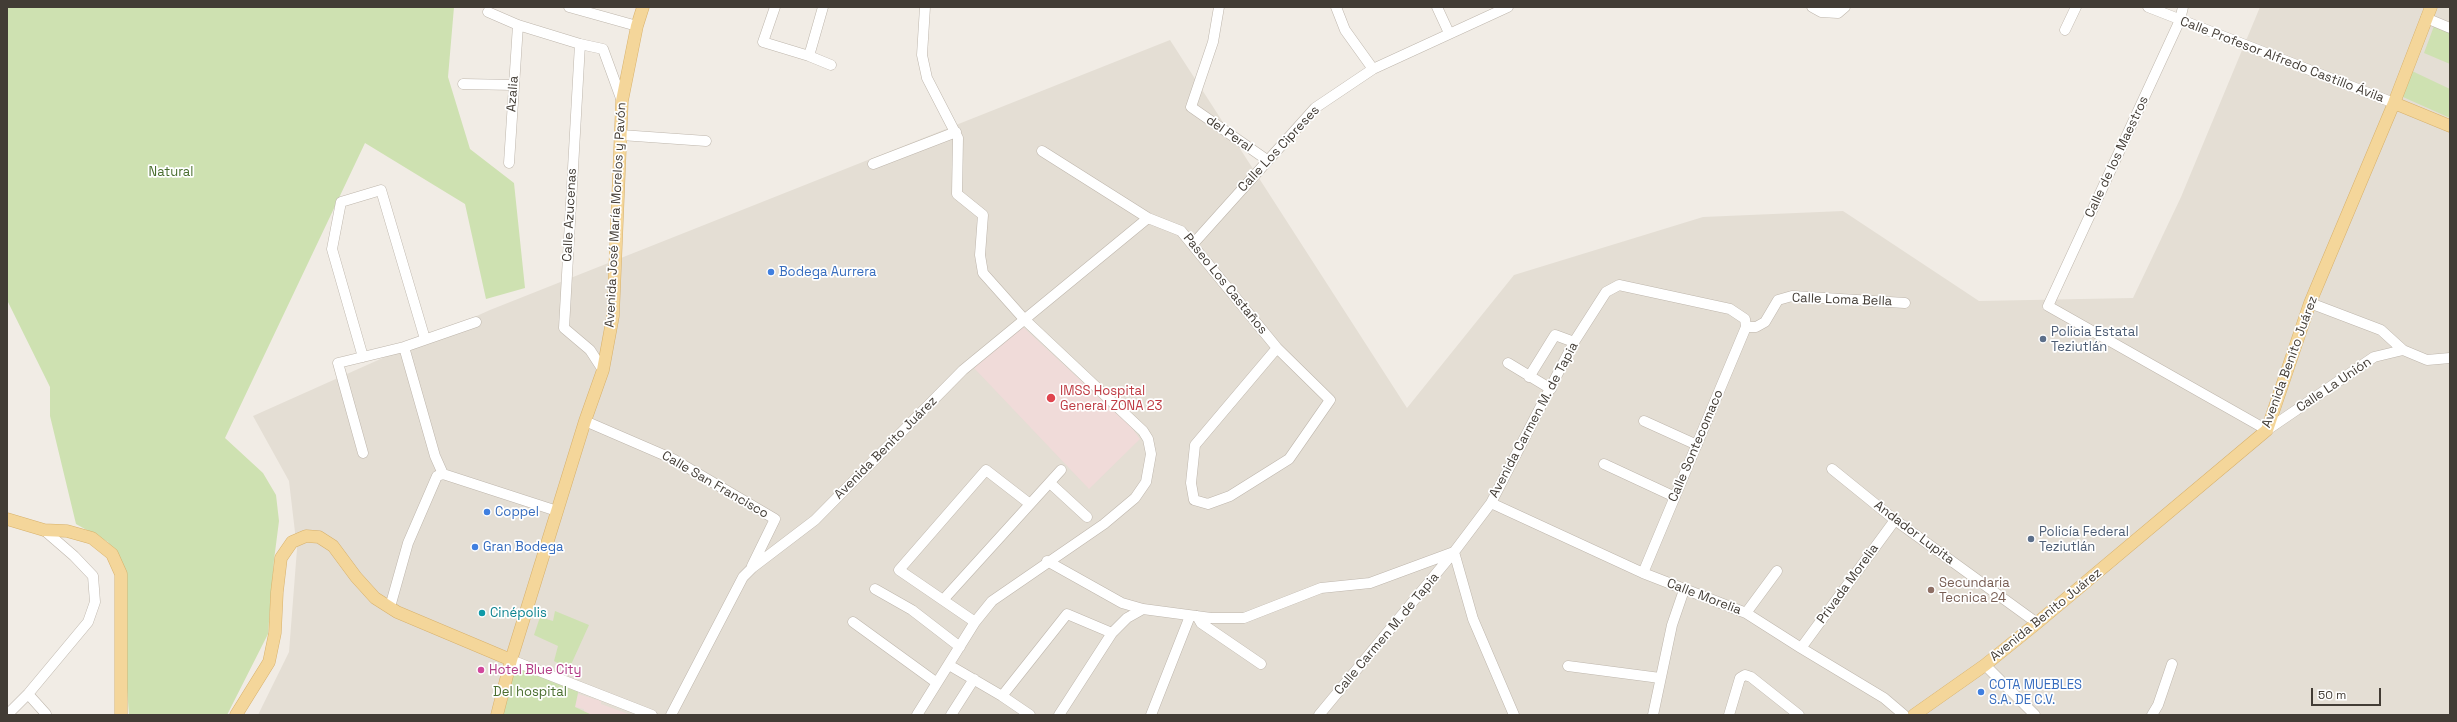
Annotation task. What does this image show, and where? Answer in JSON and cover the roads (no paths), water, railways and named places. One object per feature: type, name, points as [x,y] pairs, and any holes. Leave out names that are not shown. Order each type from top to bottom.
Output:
[{"type":"main road","name":"Avenida José María Morelos y Pavón","points":[[497,715],[511,660],[585,421],[603,370],[613,316],[622,101],[637,26],[644,7]]},
{"type":"main road","name":"Avenida Benito Juárez","points":[[1914,715],[1985,665],[2267,430],[2310,303],[2394,103],[2429,12]]},
{"type":"main road","points":[[2394,103],[2450,126]]},
{"type":"main road","points":[[7,519],[44,530],[67,531],[92,538],[112,554],[121,574],[121,715]]},
{"type":"main road","points":[[236,715],[269,662],[275,633],[277,592],[282,558],[292,542],[306,536],[319,538],[333,546],[356,578],[375,598],[390,607],[511,660]]},
{"type":"street","points":[[569,7],[637,26]]},
{"type":"street","points":[[775,7],[763,42],[809,56],[831,65]]},
{"type":"street","points":[[809,56],[823,7]]},
{"type":"street","points":[[917,715],[975,622],[992,601],[1047,561],[1104,524],[1135,498],[1146,482],[1151,454],[1143,431],[1024,319],[983,273],[980,255],[983,215],[957,194],[959,144],[956,132],[927,78],[922,55],[925,7]]},
{"type":"street","name":"del Peral","points":[[1219,7],[1213,42],[1191,107],[1267,160]]},
{"type":"street","points":[[1336,7],[1345,30],[1373,69]]},
{"type":"street","points":[[1437,7],[1449,32]]},
{"type":"street","name":"Calle Los Cipreses","points":[[1193,244],[1315,108],[1373,69],[1449,32],[1508,7]]},
{"type":"street","points":[[1812,7],[1821,12],[1838,13],[1845,7]]},
{"type":"street","points":[[2065,30],[2076,7]]},
{"type":"street","name":"Calle Profesor Alfredo Castillo Ávila","points":[[2148,7],[2394,103]]},
{"type":"street","name":"Calle de los Maestros","points":[[2183,7],[2180,20],[2048,306],[2267,430]]},
{"type":"street","points":[[488,12],[518,25],[580,44],[604,49],[622,101]]},
{"type":"street","points":[[2429,12],[2450,28]]},
{"type":"street","name":"Azalia","points":[[509,163],[518,25]]},
{"type":"street","name":"Calle Azucenas","points":[[580,44],[564,328],[590,350],[603,370]]},
{"type":"street","points":[[463,84],[514,85]]},
{"type":"street","points":[[873,164],[956,132]]},
{"type":"street","points":[[621,135],[706,141]]},
{"type":"street","name":"Paseo Los Castaños","points":[[1042,151],[1148,218],[1181,231],[1277,348],[1330,400],[1289,459],[1230,496],[1208,504],[1194,500],[1191,483],[1195,445],[1277,348]]},
{"type":"street","points":[[363,357],[332,249],[341,202],[374,192],[381,190],[425,339]]},
{"type":"street","name":"Avenida Benito Juárez","points":[[671,715],[739,584],[752,568],[815,520],[963,370],[1148,218]]},
{"type":"street","name":"Avenida Carmen M. de Tapia","points":[[1454,552],[1491,503],[1574,342],[1606,292],[1619,285],[1730,309],[1745,323]]},
{"type":"street","name":"Calle Loma Bella","points":[[1745,323],[1756,327],[1765,322],[1778,300],[1792,296],[1905,303]]},
{"type":"street","points":[[2310,303],[2381,330],[2403,350],[2427,360],[2450,358]]},
{"type":"street","points":[[363,453],[338,363],[404,347],[476,322]]},
{"type":"street","name":"Calle Sontecomaco","points":[[1644,573],[1698,445],[1745,323]]},
{"type":"street","points":[[1529,377],[1555,335],[1574,342]]},
{"type":"street","points":[[404,347],[435,456],[443,474]]},
{"type":"street","name":"Calle La Unión","points":[[2267,430],[2374,357],[2403,350]]},
{"type":"street","points":[[1508,363],[1551,389]]},
{"type":"street","name":"Calle San Francisco","points":[[585,421],[673,459],[775,519],[752,568]]},
{"type":"street","points":[[1644,421],[1698,445]]},
{"type":"street","points":[[1604,464],[1675,497]]},
{"type":"street","name":"Andador Lupita","points":[[1832,469],[1895,520],[2037,623]]},
{"type":"street","points":[[975,622],[899,570],[986,470],[1030,504]]},
{"type":"street","points":[[943,600],[1061,470]]},
{"type":"street","points":[[390,607],[408,543],[426,497],[433,481],[437,476],[443,474],[557,511]]},
{"type":"street","points":[[1050,483],[1087,517]]},
{"type":"street","name":"Calle Morelia","points":[[1491,503],[1644,573],[1684,590],[1746,613],[1884,698],[1904,715]]},
{"type":"street","name":"Privada Morelia","points":[[1801,648],[1895,520]]},
{"type":"street","points":[[7,715],[28,694],[88,622],[95,602],[93,576],[74,556],[44,530]]},
{"type":"street","points":[[1047,561],[1122,603],[1143,609],[1194,616],[1244,618],[1321,588],[1370,583],[1454,552],[1474,619],[1514,715]]},
{"type":"street","name":"Calle Carmen M. de Tapia","points":[[1319,715],[1454,552]]},
{"type":"street","points":[[1746,613],[1776,571]]},
{"type":"street","points":[[875,590],[912,610],[960,647]]},
{"type":"street","points":[[1653,715],[1672,625],[1684,590]]},
{"type":"street","points":[[1059,715],[1112,633],[1127,618],[1143,609]]},
{"type":"street","points":[[1002,696],[1067,614],[1112,633]]},
{"type":"street","points":[[1194,616],[1201,623],[1261,664]]},
{"type":"street","points":[[1151,715],[1194,616]]},
{"type":"street","points":[[853,622],[938,683]]},
{"type":"street","points":[[511,660],[652,715]]},
{"type":"street","points":[[2152,715],[2158,705],[2172,664]]},
{"type":"street","points":[[949,665],[1002,696],[1030,715]]},
{"type":"street","points":[[1985,665],[2035,715]]},
{"type":"street","points":[[1568,666],[1660,678]]},
{"type":"street","points":[[1729,715],[1740,678],[1745,675],[1751,677],[1799,715]]},
{"type":"street","points":[[951,715],[974,680]]},
{"type":"street","points":[[28,694],[46,714]]},
{"type":"place","name":"Bodega Aurrera","points":[[771,272]]},
{"type":"place","name":"Policia Estatal Teziutlán","points":[[2043,339]]},
{"type":"place","name":"IMSS Hospital General ZONA 23","points":[[1051,398]]},
{"type":"place","name":"Coppel","points":[[487,512]]},
{"type":"place","name":"Policía Federal Teziutlán","points":[[2031,539]]},
{"type":"place","name":"Gran Bodega","points":[[475,547]]},
{"type":"place","name":"Secundaria Tecnica 24","points":[[1931,590]]},
{"type":"place","name":"Cinépolis","points":[[482,613]]},
{"type":"place","name":"Hotel Blue City","points":[[481,670]]},
{"type":"place","name":"COTA MUEBLES S.A. DE C.V.","points":[[1981,692]]},
{"type":"park label","name":"Natural","points":[[171,172]]},
{"type":"park label","name":"Del hospital","points":[[530,692]]}]
